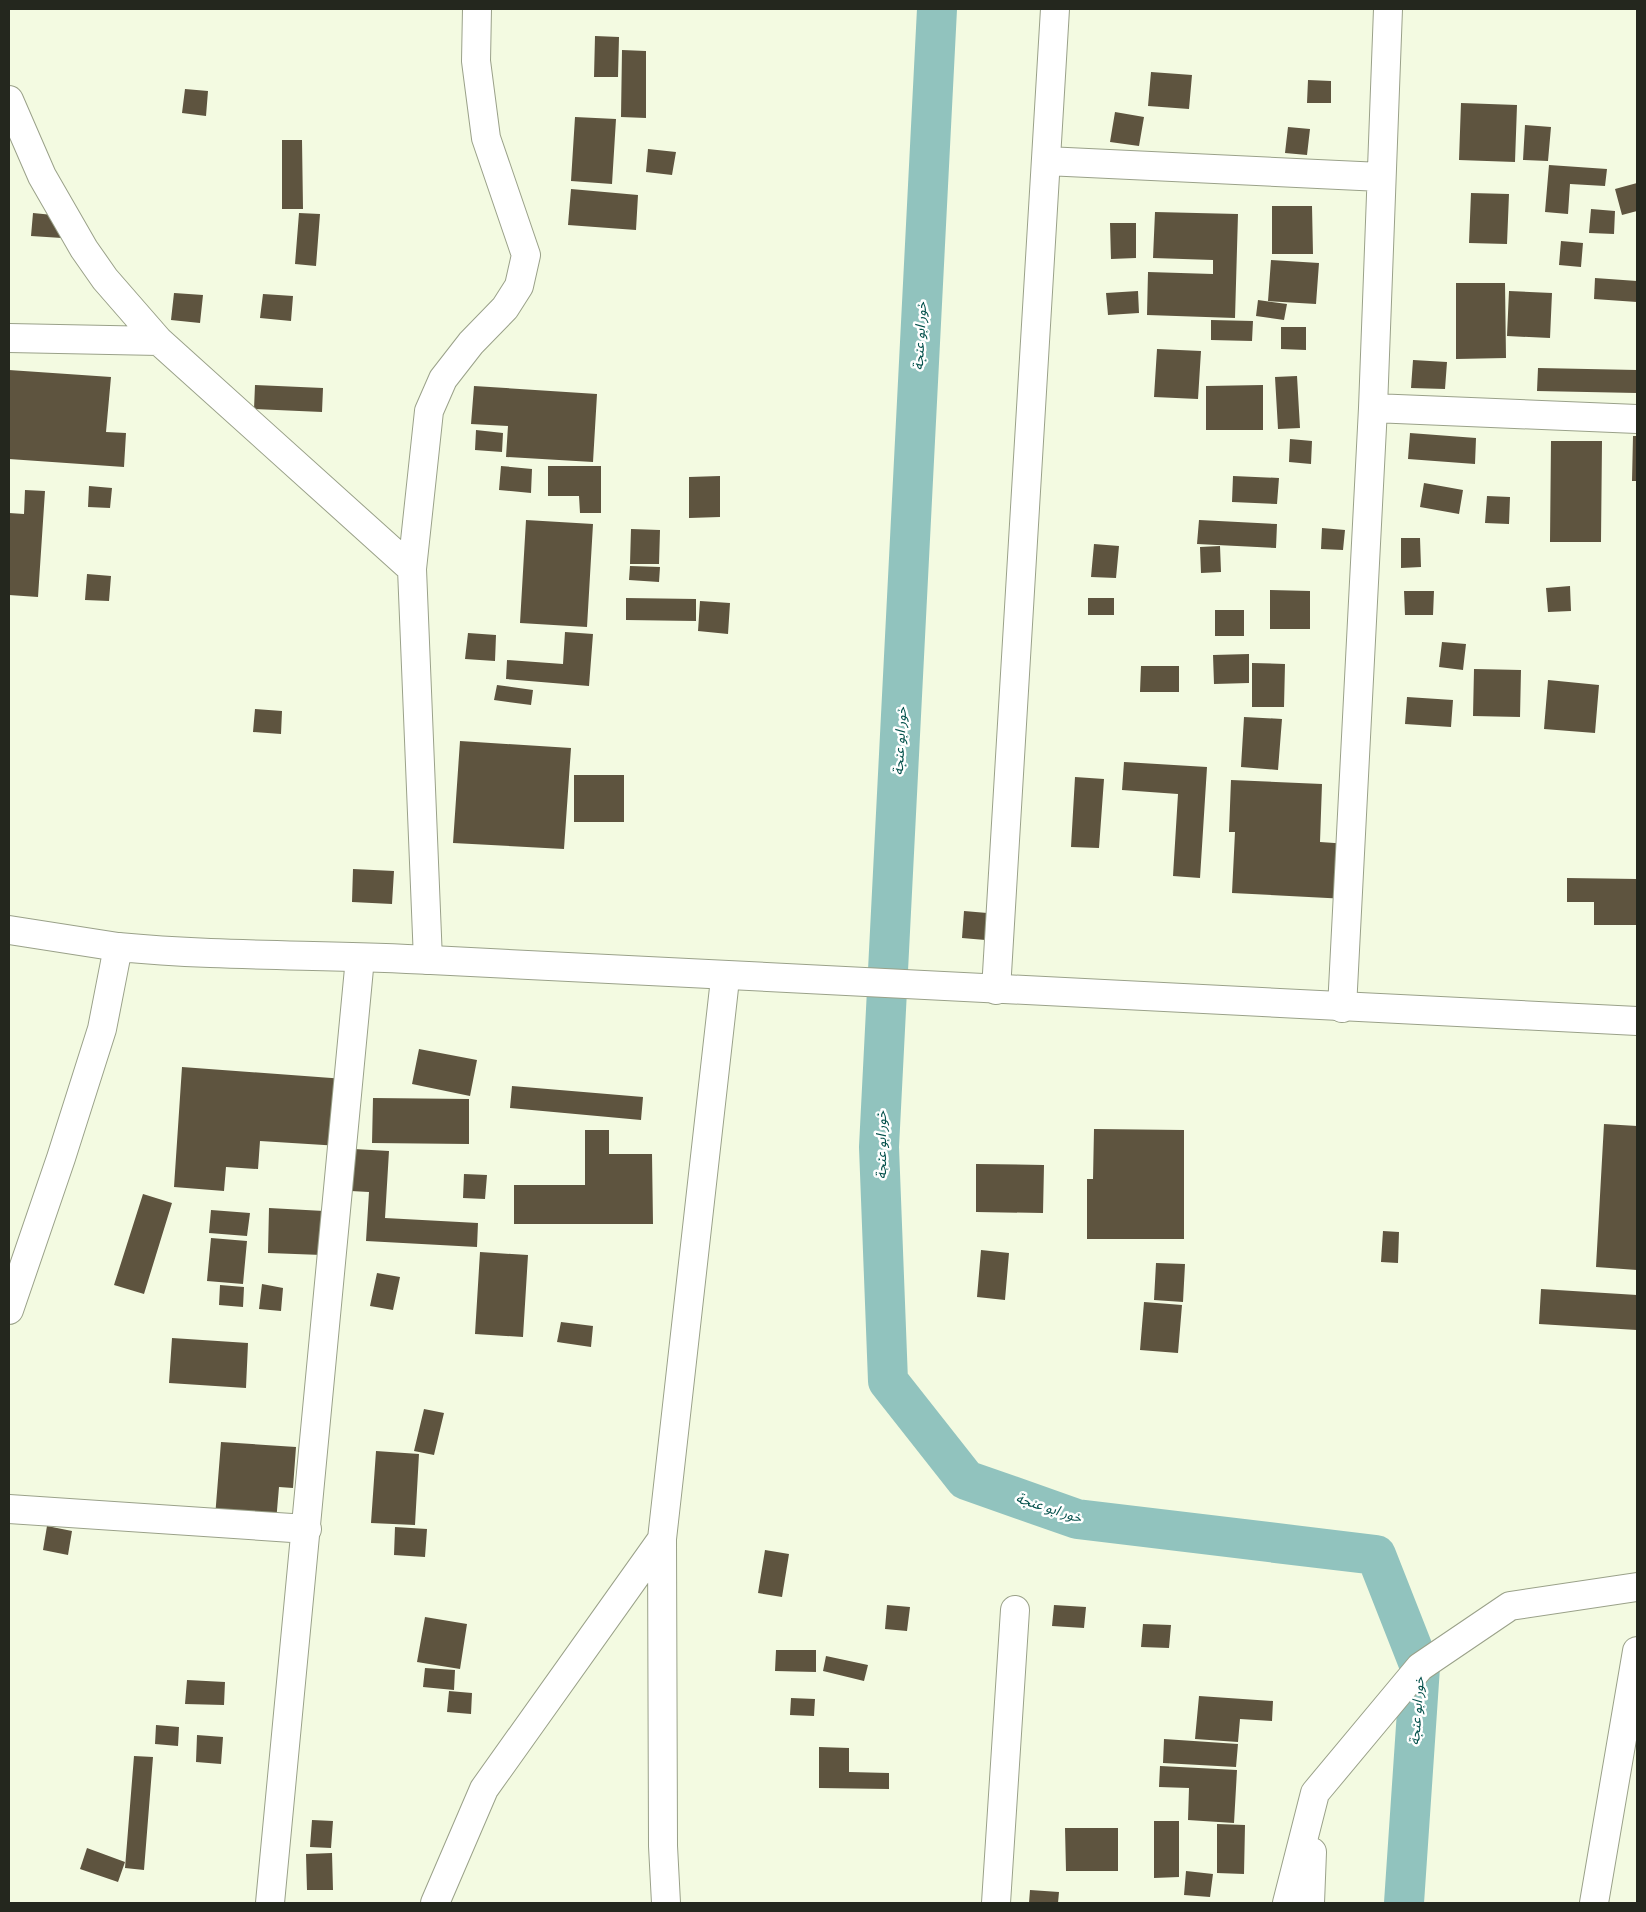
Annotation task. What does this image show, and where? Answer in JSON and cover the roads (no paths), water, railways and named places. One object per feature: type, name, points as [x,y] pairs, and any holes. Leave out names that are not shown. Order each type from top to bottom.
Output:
[{"type":"main road","points":[[428,960],[412,570],[428,411],[443,379],[471,343],[505,308],[519,286],[526,255],[486,138],[476,61],[477,9]]},
{"type":"main road","points":[[996,990],[1055,9]]},
{"type":"main road","points":[[1342,1008],[1373,408],[1388,9]]},
{"type":"main road","points":[[9,100],[42,176],[84,249],[105,279],[159,341],[412,570]]},
{"type":"main road","points":[[1046,161],[1381,177]]},
{"type":"main road","points":[[9,338],[159,341]]},
{"type":"main road","points":[[1373,408],[1637,419]]},
{"type":"main road","points":[[9,930],[118,947],[172,952],[428,960],[725,979],[956,988],[1637,1022]]},
{"type":"main road","points":[[9,1310],[61,1158],[102,1029],[118,947]]},
{"type":"main road","points":[[270,1903],[360,958]]},
{"type":"main road","points":[[666,1903],[662,1836],[662,1539],[725,979]]},
{"type":"main road","points":[[9,1509],[307,1529]]},
{"type":"main road","points":[[435,1903],[484,1789],[662,1539]]},
{"type":"main road","points":[[1288,1903],[1315,1793],[1420,1667],[1510,1606],[1637,1587]]},
{"type":"main road","points":[[996,1903],[1015,1610]]},
{"type":"main road","points":[[1594,1903],[1637,1650]]},
{"type":"main road","points":[[1310,1903],[1315,1793]]},
{"type":"waterway","name":"خور ابو عنجة","points":[[937,9],[879,1147],[888,1381],[966,1480],[1077,1519],[1376,1555],[1420,1667],[1404,1903]]}]
